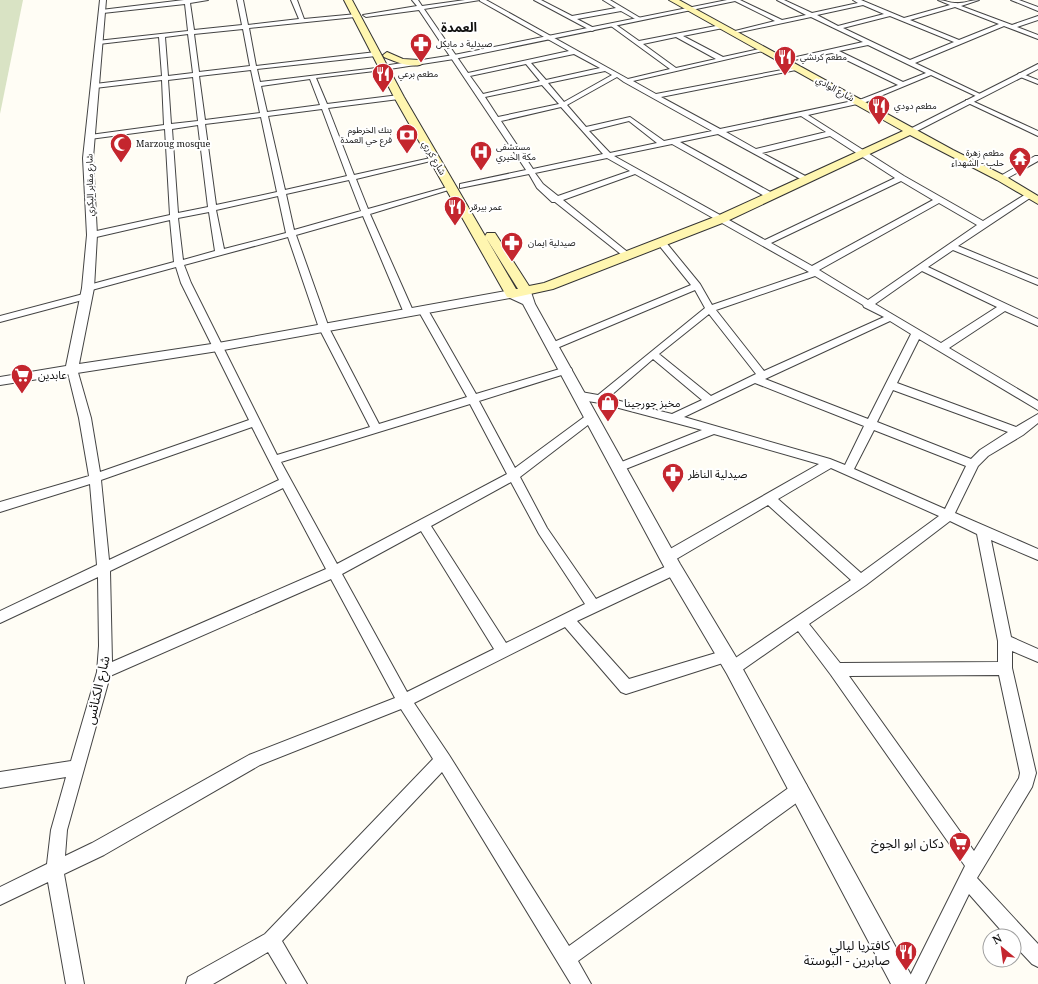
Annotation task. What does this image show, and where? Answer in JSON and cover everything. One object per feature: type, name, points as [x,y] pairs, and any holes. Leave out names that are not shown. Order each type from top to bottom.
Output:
[{"type":"main road","name":"شارع كرري","points":[[348,0],[360,15],[372,38],[376,54],[383,68],[512,294]]},
{"type":"main road","name":"شارع كرري","points":[[358,0],[360,15]]},
{"type":"main road","name":"شارع الوادي","points":[[673,0],[858,102],[1001,178],[1038,201]]},
{"type":"main road","name":"شارع كرري","points":[[372,38],[387,55],[465,190]]},
{"type":"main road","points":[[387,55],[401,61],[419,63]]},
{"type":"main road","points":[[512,294],[548,286],[720,218],[806,180],[910,130]]},
{"type":"main road","points":[[478,214],[526,291]]},
{"type":"street","name":"شارع مقابر البكري","points":[[72,369],[87,292],[92,235],[88,170],[103,0]]},
{"type":"street","points":[[103,10],[206,0]]},
{"type":"street","points":[[240,0],[253,68],[291,234],[324,328],[376,428]]},
{"type":"street","points":[[294,0],[302,20]]},
{"type":"street","points":[[414,0],[481,96],[529,172],[540,186],[555,200],[627,256]]},
{"type":"street","points":[[99,42],[360,15],[477,0]]},
{"type":"street","points":[[482,0],[806,180]]},
{"type":"street","points":[[537,0],[592,29]]},
{"type":"street","points":[[606,0],[639,19]]},
{"type":"street","points":[[257,84],[394,67],[454,57],[737,0],[782,22]]},
{"type":"street","points":[[780,0],[980,96]]},
{"type":"street","points":[[856,0],[958,42]]},
{"type":"street","points":[[941,0],[1038,37]]},
{"type":"street","points":[[903,20],[976,0]]},
{"type":"street","points":[[1014,0],[1038,8]]},
{"type":"street","points":[[187,1],[212,208],[220,253]]},
{"type":"street","points":[[733,33],[863,3]]},
{"type":"street","points":[[572,18],[622,9]]},
{"type":"street","points":[[836,28],[890,14]]},
{"type":"street","points":[[1012,28],[1038,18]]},
{"type":"street","points":[[613,24],[675,70]]},
{"type":"street","points":[[909,63],[1004,24]]},
{"type":"street","points":[[638,43],[721,27]]},
{"type":"street","points":[[162,35],[174,216],[179,264],[186,283],[274,460],[336,570],[404,700],[582,984]]},
{"type":"street","points":[[678,36],[721,59]]},
{"type":"street","points":[[785,61],[868,43]]},
{"type":"street","points":[[626,81],[764,50]]},
{"type":"street","points":[[834,51],[904,85]]},
{"type":"street","points":[[466,74],[574,52]]},
{"type":"street","points":[[95,86],[376,54]]},
{"type":"street","points":[[528,62],[584,130],[607,155],[764,243],[1038,406]]},
{"type":"street","points":[[910,130],[1038,66]]},
{"type":"street","points":[[654,96],[796,68]]},
{"type":"street","points":[[481,96],[605,69]]},
{"type":"street","points":[[465,190],[529,172],[858,102],[931,73]]},
{"type":"street","points":[[496,120],[562,104],[616,75]]},
{"type":"street","points":[[1020,75],[1038,82]]},
{"type":"street","points":[[313,78],[365,212],[409,313]]},
{"type":"street","points":[[90,137],[399,97]]},
{"type":"street","points":[[968,101],[1038,134]]},
{"type":"street","points":[[802,114],[901,178],[983,225]]},
{"type":"street","points":[[584,130],[630,118],[662,143]]},
{"type":"street","points":[[755,152],[832,133]]},
{"type":"street","points":[[672,141],[770,196]]},
{"type":"street","points":[[1001,178],[1038,158]]},
{"type":"street","points":[[92,235],[352,176],[435,159]]},
{"type":"street","points":[[555,200],[635,172]]},
{"type":"street","points":[[764,243],[901,178]]},
{"type":"street","points":[[0,319],[179,264],[291,234],[451,188]]},
{"type":"street","points":[[868,305],[983,225],[1029,196]]},
{"type":"street","points":[[600,399],[653,354],[710,309],[813,272],[938,200]]},
{"type":"street","points":[[661,242],[697,286],[710,309],[759,377],[871,424],[973,464]]},
{"type":"street","points":[[953,246],[1038,282]]},
{"type":"street","points":[[923,268],[1038,323]]},
{"type":"street","points":[[553,346],[697,286]]},
{"type":"street","points":[[526,291],[529,304],[567,370],[618,468],[671,563],[730,662],[904,984]]},
{"type":"street","points":[[0,382],[72,369],[218,347],[512,294],[529,304]]},
{"type":"street","points":[[941,348],[1004,307]]},
{"type":"street","points":[[423,310],[473,399],[512,476],[552,546],[594,606]]},
{"type":"street","points":[[673,418],[759,377],[890,318]]},
{"type":"street","points":[[848,470],[916,334]]},
{"type":"street","points":[[653,354],[710,401]]},
{"type":"street","name":"شارع الكنائس","points":[[72,369],[84,418],[95,478],[104,568],[106,646],[104,672],[59,830],[55,871],[75,984]]},
{"type":"street","points":[[274,460],[567,370]]},
{"type":"street","points":[[891,385],[1019,432]]},
{"type":"street","points":[[581,396],[600,399],[673,418],[804,454],[830,463],[1038,555]]},
{"type":"street","points":[[104,672],[336,570],[512,476],[591,418]]},
{"type":"street","points":[[568,619],[626,687],[730,662],[800,623],[861,581],[948,516],[973,464],[984,453],[1019,432],[1038,418]]},
{"type":"street","points":[[0,507],[95,478],[255,422]]},
{"type":"street","points":[[618,468],[713,430]]},
{"type":"street","points":[[0,896],[55,871],[111,842],[255,760],[404,700],[594,606],[671,563],[770,499],[830,463]]},
{"type":"street","points":[[0,617],[286,482]]},
{"type":"street","points":[[770,499],[861,581]]},
{"type":"street","points":[[423,524],[503,651]]},
{"type":"street","points":[[915,984],[971,873],[1026,781],[1028,773],[1005,668],[1005,641],[983,530]]},
{"type":"street","points":[[800,623],[836,670],[971,873],[1038,958]]},
{"type":"street","points":[[1005,641],[1038,656]]},
{"type":"street","points":[[836,670],[1005,668]]},
{"type":"street","points":[[195,984],[271,940],[443,760]]},
{"type":"street","points":[[0,780],[76,768]]},
{"type":"street","points":[[567,958],[800,790]]},
{"type":"street","points":[[271,940],[298,984]]},
{"type":"green space","points":[[0,0],[23,0],[0,114]]},
{"type":"place","name":"صيدلية د مايكل","points":[[421,64]]},
{"type":"place","name":"مطعم كرنشي","points":[[785,76]]},
{"type":"place","name":"مطعم برعي","points":[[383,94]]},
{"type":"place","name":"مطعم دودي","points":[[879,126]]},
{"type":"place","name":"بنك الخرطوم فرع حي العمدة","points":[[407,154]]},
{"type":"place","name":"Marzoug mosque","points":[[121,164]]},
{"type":"place","name":"مستشفى مكة الخيري","points":[[481,172]]},
{"type":"place","name":"مطعم زهرة حلب - الشهداء","points":[[1020,178]]},
{"type":"place","name":"عمر بيرقر","points":[[455,226]]},
{"type":"place","name":"صيدلية ايمان","points":[[512,262]]},
{"type":"place","name":"عابدين","points":[[22,394]]},
{"type":"place","name":"مخبز جورجينا","points":[[608,422]]},
{"type":"place","name":"صيدلية الناظر","points":[[673,494]]},
{"type":"place","name":"دكان ابو الجوخ","points":[[960,862]]},
{"type":"place","name":"كافتريا ليالي صابرين - البوستة","points":[[906,972]]},
{"type":"district","name":"العمدة","points":[[459,27]]}]
